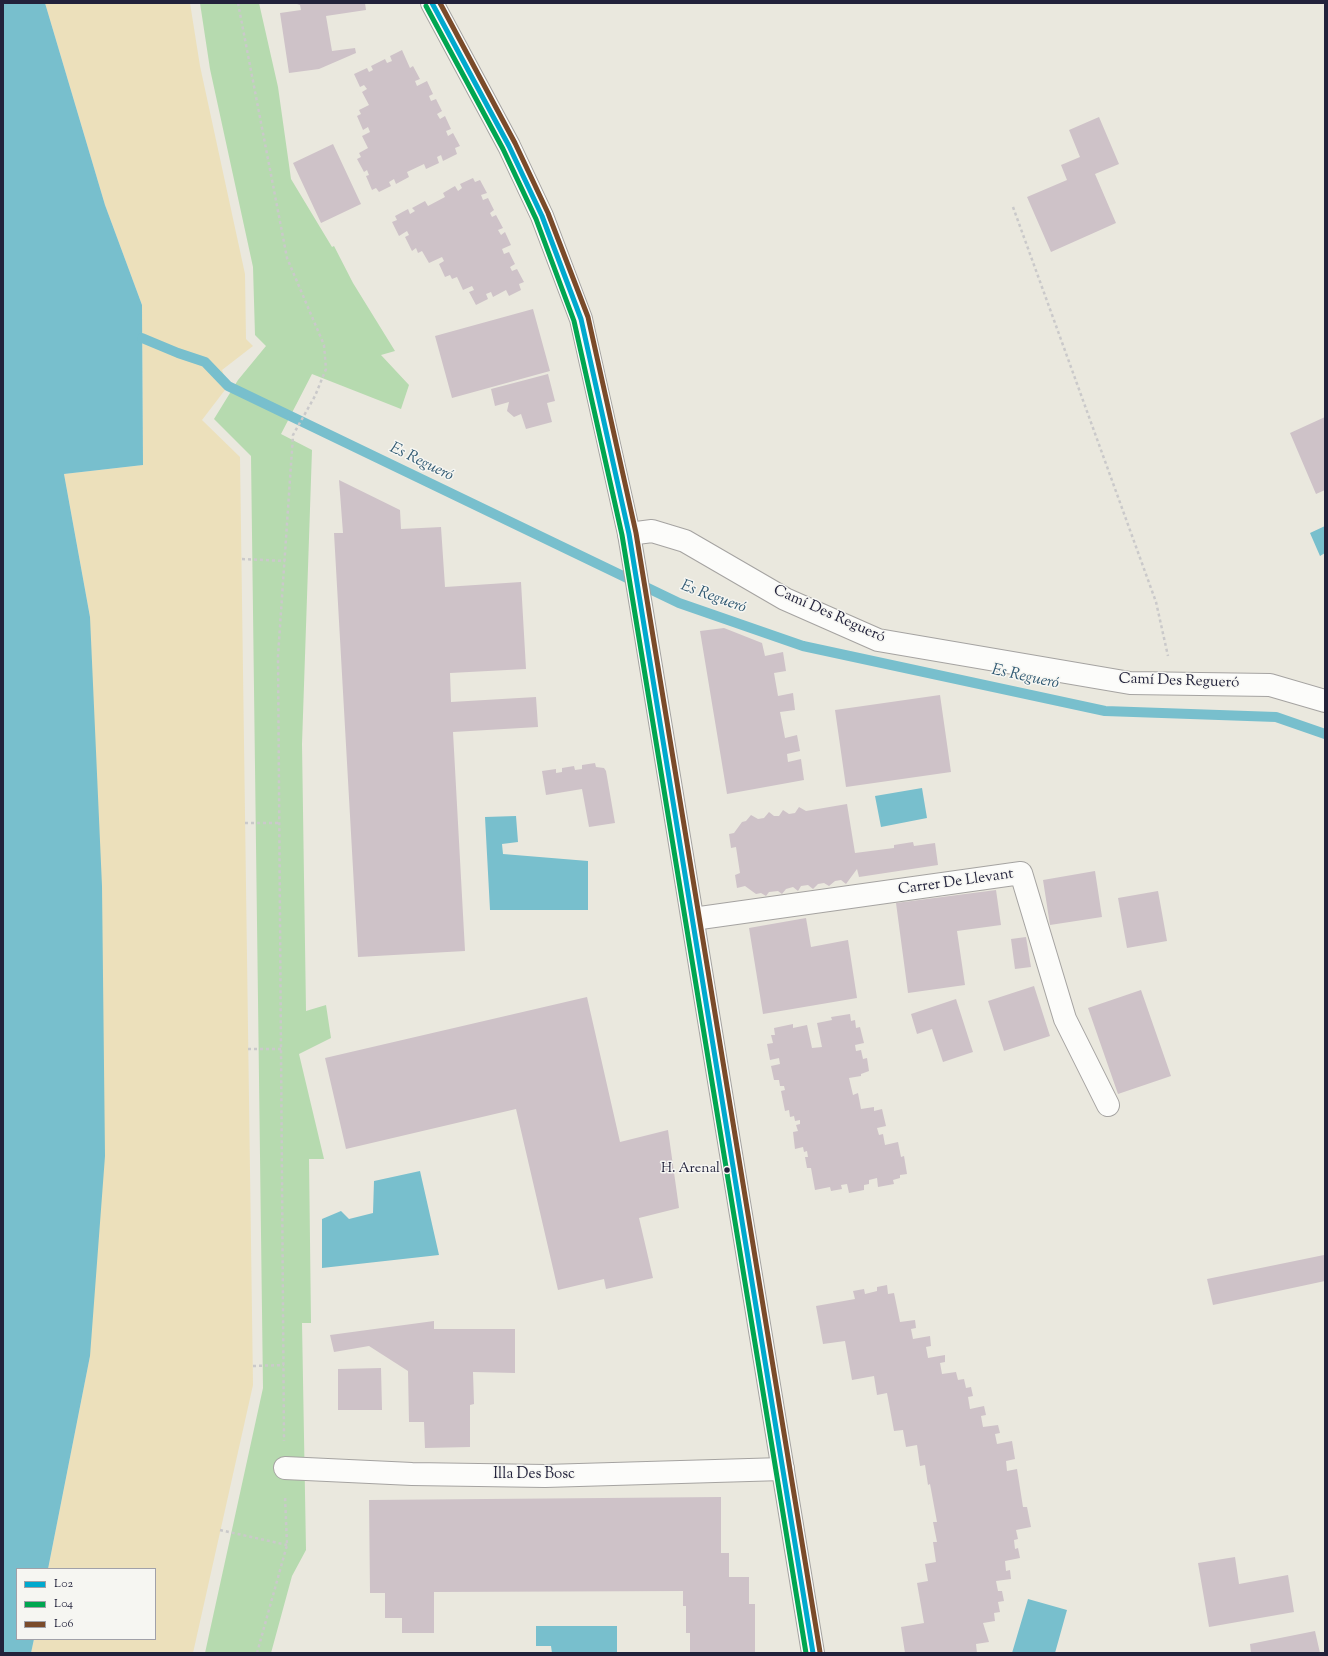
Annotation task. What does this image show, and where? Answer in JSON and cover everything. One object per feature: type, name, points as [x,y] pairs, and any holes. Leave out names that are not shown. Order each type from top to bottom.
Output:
[{"type":"street","points":[[432,3],[513,153],[542,216],[581,319],[629,534],[813,1653]]},
{"type":"street","name":"Camí Des Regueró","points":[[629,534],[652,531],[685,541],[786,599],[878,640],[1130,683],[1270,685],[1325,701]]},
{"type":"street","name":"Carrer De Llevant","points":[[693,919],[1021,874],[1064,1018],[1108,1105]]},
{"type":"street","name":"Illa Des Bosc","points":[[285,1468],[412,1474],[545,1476],[782,1469]]},
{"type":"path","points":[[238,3],[287,258],[324,345],[326,369],[315,396],[293,435],[278,656],[285,1468],[287,1545],[257,1653]]},
{"type":"path","points":[[1013,207],[1156,602],[1174,684]]},
{"type":"path","points":[[242,559],[285,561]]},
{"type":"path","points":[[245,823],[280,823]]},
{"type":"path","points":[[248,1049],[281,1049]]},
{"type":"path","points":[[253,1366],[284,1365]]},
{"type":"path","points":[[220,1530],[287,1545]]},
{"type":"green space","points":[[200,3],[259,3],[278,87],[291,179],[332,247],[334,246],[353,283],[395,351],[381,355],[409,385],[401,409],[312,374],[281,434],[312,450],[302,744],[306,1011],[326,1005],[331,1038],[299,1054],[324,1159],[309,1159],[311,1323],[302,1323],[306,1550],[292,1576],[271,1653],[205,1653],[263,1388],[251,456],[214,419],[238,380],[266,346],[255,335],[253,267],[210,69]]},
{"type":"sand","points":[[45,3],[190,3],[200,66],[245,274],[246,339],[253,346],[222,370],[228,386],[202,420],[240,457],[253,1385],[193,1653],[31,1653],[34,1640],[156,1640],[156,1568],[48,1568],[90,1356],[90,617],[64,474],[143,465],[142,305],[105,205]]},
{"type":"water","points":[[3,3],[45,3],[105,205],[142,305],[143,465],[64,474],[90,617],[102,886],[105,1156],[90,1356],[48,1568],[16,1568],[16,1640],[34,1640],[31,1653],[3,1653]]},
{"type":"water","points":[[1325,526],[1325,553],[1320,556],[1310,533]]},
{"type":"water","points":[[922,788],[927,818],[881,827],[875,796]]},
{"type":"water","points":[[516,816],[518,842],[502,844],[503,854],[588,861],[588,910],[490,910],[485,817]]},
{"type":"water","points":[[420,1171],[439,1255],[322,1268],[322,1219],[341,1211],[349,1219],[373,1213],[374,1181]]},
{"type":"water","points":[[1028,1599],[1067,1610],[1055,1653],[1012,1653]]},
{"type":"water","points":[[536,1626],[617,1626],[617,1653],[552,1653],[551,1646],[536,1646]]},
{"type":"building","points":[[294,3],[365,3],[366,10],[326,16],[332,51],[355,48],[356,53],[319,69],[289,73],[280,13],[301,10],[300,5]]},
{"type":"building","points":[[402,50],[410,68],[413,66],[420,79],[415,81],[417,86],[427,81],[433,94],[429,96],[431,101],[436,99],[442,111],[437,114],[440,119],[445,116],[451,129],[446,131],[448,136],[453,133],[460,146],[455,148],[457,154],[443,161],[441,155],[437,157],[439,163],[426,169],[424,164],[407,172],[409,177],[396,184],[394,179],[389,182],[391,186],[379,192],[376,188],[372,190],[366,176],[369,175],[367,170],[364,172],[357,159],[361,157],[359,153],[368,148],[362,136],[370,132],[368,127],[363,130],[357,116],[361,114],[359,110],[369,105],[362,92],[367,89],[364,85],[360,87],[354,74],[367,68],[369,72],[373,70],[371,66],[385,59],[387,63],[392,61],[390,56]]},
{"type":"building","points":[[1099,117],[1119,164],[1095,174],[1116,223],[1051,252],[1027,197],[1067,180],[1061,165],[1080,157],[1069,130]]},
{"type":"building","points":[[333,144],[361,204],[321,223],[293,163]]},
{"type":"building","points":[[473,178],[475,182],[480,180],[487,193],[481,195],[483,200],[488,198],[494,210],[490,213],[492,217],[496,215],[503,228],[498,230],[501,235],[505,232],[511,245],[502,249],[504,254],[509,252],[515,264],[510,267],[512,271],[517,269],[524,282],[519,284],[521,290],[509,296],[506,290],[493,297],[491,292],[486,294],[488,299],[476,305],[469,292],[474,290],[472,286],[463,290],[457,277],[452,279],[450,275],[445,277],[439,264],[444,261],[442,257],[429,263],[422,251],[418,253],[416,248],[412,251],[405,237],[409,235],[407,231],[399,236],[392,222],[397,220],[395,216],[408,209],[410,214],[415,211],[412,208],[425,201],[428,206],[445,197],[443,193],[455,186],[458,191],[462,188],[460,184]]},
{"type":"building","points":[[533,309],[550,371],[452,398],[435,336]]},
{"type":"building","points":[[548,374],[555,401],[547,403],[552,422],[526,429],[521,414],[514,417],[507,411],[509,402],[495,406],[491,389]]},
{"type":"building","points":[[1325,417],[1325,490],[1316,494],[1290,433]]},
{"type":"building","points":[[339,480],[400,510],[401,529],[441,527],[445,587],[521,582],[526,669],[450,673],[451,702],[536,697],[538,727],[453,732],[465,951],[358,957],[334,533],[343,533]]},
{"type":"building","points":[[724,628],[762,643],[765,656],[783,652],[786,671],[774,673],[778,696],[793,693],[795,710],[780,712],[785,738],[797,735],[800,751],[787,754],[788,762],[801,759],[804,780],[727,794],[700,631]]},
{"type":"building","points":[[940,695],[951,772],[846,787],[835,710]]},
{"type":"building","points":[[595,763],[596,767],[604,768],[606,771],[615,823],[589,827],[582,789],[546,795],[542,771],[556,769],[556,773],[562,772],[562,768],[574,766],[575,770],[582,769],[582,765]]},
{"type":"building","points":[[847,804],[855,853],[894,848],[894,845],[913,842],[914,846],[935,843],[938,865],[859,877],[857,869],[846,884],[841,880],[835,881],[829,886],[824,883],[818,884],[813,889],[808,885],[801,886],[798,891],[793,887],[786,889],[782,894],[778,891],[769,892],[766,896],[761,893],[756,894],[745,886],[737,888],[735,875],[740,873],[736,847],[731,848],[729,834],[734,833],[742,822],[746,821],[751,815],[758,819],[764,818],[769,812],[774,816],[779,816],[783,810],[789,814],[795,813],[799,807],[806,811]]},
{"type":"building","points":[[1095,871],[1102,917],[1050,925],[1043,880]]},
{"type":"building","points":[[996,890],[1001,925],[957,931],[965,985],[908,993],[896,903]]},
{"type":"building","points":[[1158,891],[1167,941],[1127,948],[1118,898]]},
{"type":"building","points":[[806,918],[811,947],[848,940],[857,998],[763,1014],[749,928]]},
{"type":"building","points":[[1026,937],[1031,967],[1015,969],[1011,939]]},
{"type":"building","points":[[1034,986],[1050,1036],[1004,1051],[988,1001]]},
{"type":"building","points":[[1141,990],[1171,1076],[1118,1094],[1088,1008]]},
{"type":"building","points":[[587,997],[620,1142],[668,1130],[679,1208],[639,1218],[653,1278],[606,1289],[604,1279],[558,1290],[516,1109],[346,1149],[325,1058]]},
{"type":"building","points":[[956,999],[973,1052],[943,1062],[932,1029],[917,1034],[911,1014]]},
{"type":"building","points":[[850,1014],[851,1021],[855,1020],[856,1028],[860,1027],[864,1043],[855,1045],[856,1051],[861,1050],[863,1059],[867,1058],[869,1071],[861,1074],[861,1076],[849,1078],[853,1095],[858,1093],[861,1109],[874,1107],[874,1111],[882,1109],[886,1126],[877,1128],[879,1135],[883,1134],[885,1145],[898,1142],[901,1157],[904,1156],[907,1174],[900,1175],[900,1178],[893,1180],[894,1184],[878,1187],[877,1178],[869,1180],[869,1184],[864,1185],[864,1190],[849,1193],[847,1184],[841,1185],[842,1189],[831,1191],[830,1187],[815,1190],[811,1168],[807,1168],[805,1157],[808,1157],[807,1151],[804,1152],[803,1147],[795,1149],[793,1132],[798,1131],[796,1125],[800,1124],[800,1120],[795,1121],[794,1116],[790,1117],[789,1110],[785,1111],[781,1091],[785,1090],[784,1086],[780,1086],[779,1080],[774,1080],[771,1066],[780,1064],[779,1058],[770,1060],[767,1044],[773,1043],[771,1035],[775,1035],[774,1028],[793,1024],[793,1028],[807,1025],[812,1048],[822,1047],[817,1023],[832,1020],[831,1017]]},
{"type":"building","points":[[1324,1255],[1325,1281],[1213,1305],[1207,1279]]},
{"type":"building","points":[[887,1285],[888,1294],[894,1293],[900,1322],[915,1320],[916,1328],[911,1329],[913,1339],[930,1336],[931,1346],[926,1347],[928,1358],[945,1355],[945,1362],[940,1363],[942,1374],[956,1372],[958,1380],[964,1379],[966,1388],[971,1387],[973,1396],[968,1397],[970,1409],[984,1406],[986,1415],[981,1416],[983,1427],[998,1425],[1000,1433],[995,1434],[997,1444],[1012,1441],[1015,1459],[1006,1461],[1007,1471],[1017,1469],[1023,1507],[1027,1507],[1031,1527],[1016,1530],[1018,1539],[1014,1540],[1015,1549],[1018,1548],[1020,1558],[1005,1561],[1006,1571],[1010,1570],[1011,1579],[996,1581],[998,1591],[1002,1591],[1004,1601],[998,1602],[1000,1612],[994,1613],[995,1621],[983,1623],[989,1642],[976,1644],[977,1653],[905,1653],[901,1627],[924,1623],[917,1583],[928,1581],[925,1564],[936,1562],[933,1542],[937,1542],[933,1522],[937,1522],[925,1465],[920,1466],[917,1445],[906,1447],[903,1430],[894,1431],[887,1393],[877,1395],[874,1376],[852,1380],[845,1341],[823,1344],[816,1306],[855,1299],[853,1291],[864,1289],[865,1294],[877,1291],[877,1287]]},
{"type":"building","points":[[434,1321],[434,1329],[515,1329],[515,1373],[473,1372],[474,1404],[470,1405],[470,1447],[425,1448],[424,1422],[409,1422],[408,1371],[369,1346],[334,1352],[330,1335]]},
{"type":"building","points":[[381,1368],[382,1410],[338,1410],[338,1369]]},
{"type":"building","points":[[721,1497],[721,1553],[729,1553],[729,1577],[749,1577],[749,1604],[755,1604],[755,1653],[690,1653],[690,1633],[686,1633],[686,1606],[683,1606],[683,1591],[434,1592],[434,1633],[402,1633],[402,1618],[385,1618],[385,1593],[370,1593],[369,1500]]},
{"type":"building","points":[[1235,1557],[1239,1584],[1288,1575],[1294,1612],[1209,1627],[1198,1563]]},
{"type":"building","points":[[1315,1631],[1320,1653],[1251,1653],[1250,1644]]},
{"type":"waterway","name":"Es Regueró","points":[[142,338],[178,353],[205,362],[228,386],[679,603],[803,646],[1105,711],[1276,717],[1325,734]]},
{"type":"transit line","name":"L02","points":[[432,3],[509,146],[542,216],[581,319],[629,534],[813,1653]]},
{"type":"transit line","name":"L06","points":[[440,3],[515,143],[548,213],[588,317],[636,533],[820,1652]]},
{"type":"transit line","name":"L04","points":[[426,6],[503,149],[536,219],[574,321],[622,535],[806,1653]]},
{"type":"place","name":"H. Arenal","points":[[727,1170]]}]
